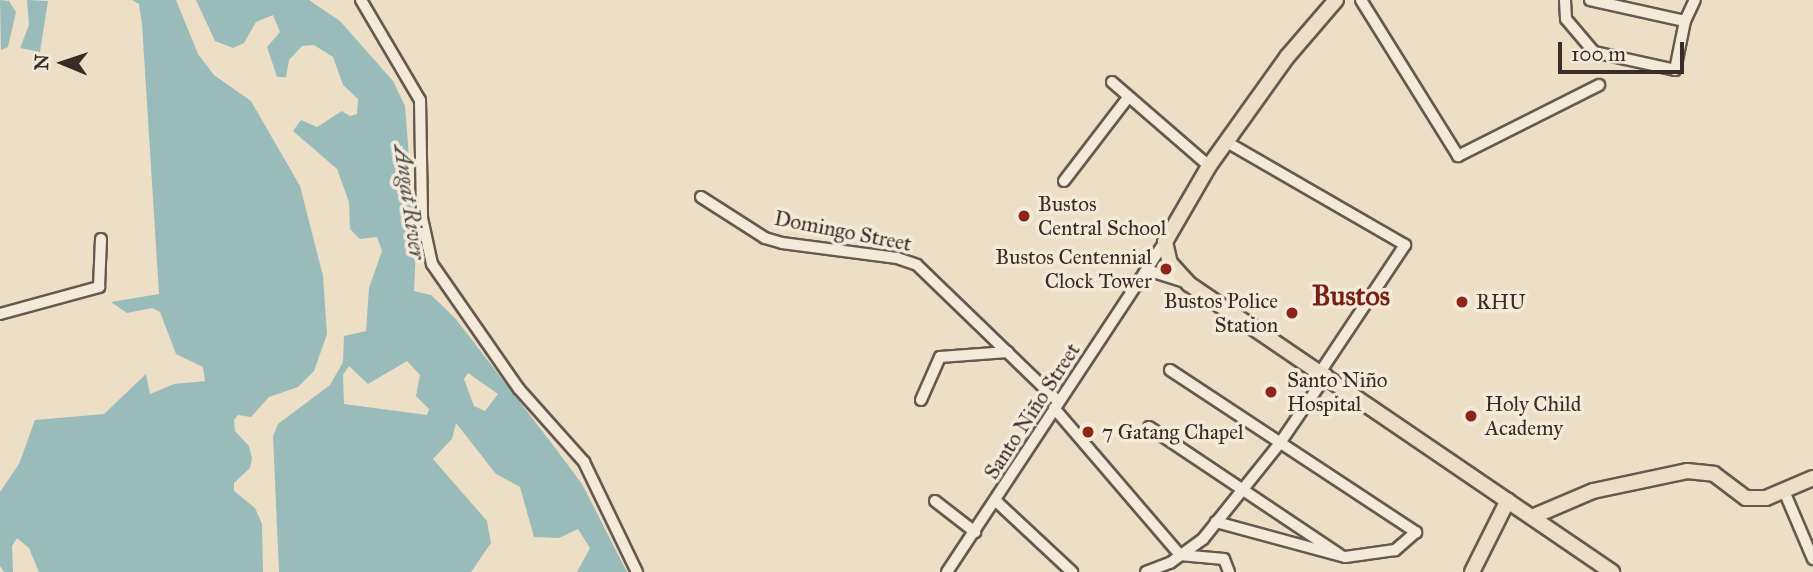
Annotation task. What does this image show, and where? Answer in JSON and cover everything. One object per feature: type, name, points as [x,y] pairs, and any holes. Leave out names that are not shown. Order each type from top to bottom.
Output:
[{"type":"main road","points":[[1335,0],[1225,141],[1209,166],[1165,242],[1172,266],[1189,284],[1324,373],[1612,572]]},
{"type":"main road","points":[[1532,517],[1593,491],[1687,471],[1714,474],[1746,498],[1766,498],[1813,478]]},
{"type":"main road","points":[[1472,572],[1508,500]]},
{"type":"street","points":[[361,0],[420,100],[422,218],[432,264],[519,389],[584,462],[637,572]]},
{"type":"street","points":[[1361,0],[1458,156],[1599,85]]},
{"type":"street","points":[[1565,0],[1566,19],[1594,52],[1675,70],[1685,20],[1695,0]]},
{"type":"street","points":[[1590,0],[1685,20]]},
{"type":"street","points":[[1112,82],[1127,100],[1209,166]]},
{"type":"street","points":[[1064,181],[1127,100]]},
{"type":"street","points":[[1146,572],[1181,555],[1203,539],[1244,491],[1280,443],[1405,245],[1225,141]]},
{"type":"street","name":"Domingo Street","points":[[701,197],[765,238],[782,243],[897,258],[918,264],[1008,352],[1056,405],[1181,555]]},
{"type":"street","points":[[0,314],[99,287],[101,239]]},
{"type":"street","name":"Santo Niño Street","points":[[947,572],[997,502],[1056,405],[1165,242]]},
{"type":"street","points":[[1147,270],[1189,284]]},
{"type":"street","points":[[921,400],[940,357],[1008,352]]},
{"type":"street","points":[[1170,370],[1416,532],[1395,550],[1345,557],[1216,522]]},
{"type":"street","points":[[1149,427],[1345,557]]},
{"type":"street","points":[[1784,491],[1813,559]]},
{"type":"street","points":[[935,501],[975,532]]},
{"type":"street","points":[[997,502],[1072,572]]},
{"type":"street","points":[[1181,555],[1224,559],[1229,572]]},
{"type":"water","points":[[0,0],[9,1],[16,12],[8,47],[1,50]]},
{"type":"water","points":[[27,0],[48,1],[40,52],[20,48],[29,25]]},
{"type":"water","points":[[132,0],[176,0],[198,54],[214,75],[251,101],[300,186],[323,276],[327,334],[314,371],[298,387],[269,397],[251,417],[238,415],[234,420],[235,431],[249,446],[252,458],[250,468],[234,483],[234,491],[255,508],[262,524],[263,572],[39,572],[29,548],[17,538],[12,546],[13,572],[4,572],[0,566],[0,492],[19,464],[35,420],[104,414],[146,374],[150,394],[174,384],[205,381],[203,367],[176,354],[160,312],[152,308],[127,313],[111,302],[159,294],[142,24],[139,4]]},
{"type":"water","name":"Angat River","points":[[196,0],[309,0],[340,21],[393,81],[405,106],[416,247],[414,291],[431,295],[455,318],[556,449],[582,484],[627,572],[577,572],[590,548],[578,529],[559,538],[534,537],[520,487],[496,474],[456,423],[452,439],[433,459],[487,521],[491,543],[471,572],[279,572],[273,436],[278,424],[330,385],[343,362],[344,336],[366,331],[369,288],[382,251],[377,237],[360,239],[350,229],[349,202],[337,169],[293,131],[301,120],[317,127],[342,111],[350,116],[357,114],[358,99],[343,85],[333,57],[314,45],[302,46],[289,60],[286,77],[277,77],[267,47],[280,32],[273,15],[256,22],[244,43],[233,48],[215,41]],"holes":[[[407,361],[420,375],[416,396],[429,409],[427,415],[344,404],[343,375],[349,366],[368,384]],[[468,373],[498,394],[485,411],[474,406],[464,379]]]},
{"type":"place","name":"Bustos Central School","points":[[1024,216]]},
{"type":"place","name":"Bustos Centennial Clock Tower","points":[[1166,269]]},
{"type":"place","name":"RHU","points":[[1462,302]]},
{"type":"place","name":"Bustos Police Station","points":[[1292,313]]},
{"type":"place","name":"Santo Niño Hospital","points":[[1271,392]]},
{"type":"place","name":"Holy Child Academy","points":[[1471,416]]},
{"type":"place","name":"7 Gatang Chapel","points":[[1088,432]]},
{"type":"district","name":"Bustos","points":[[1351,296]]}]
